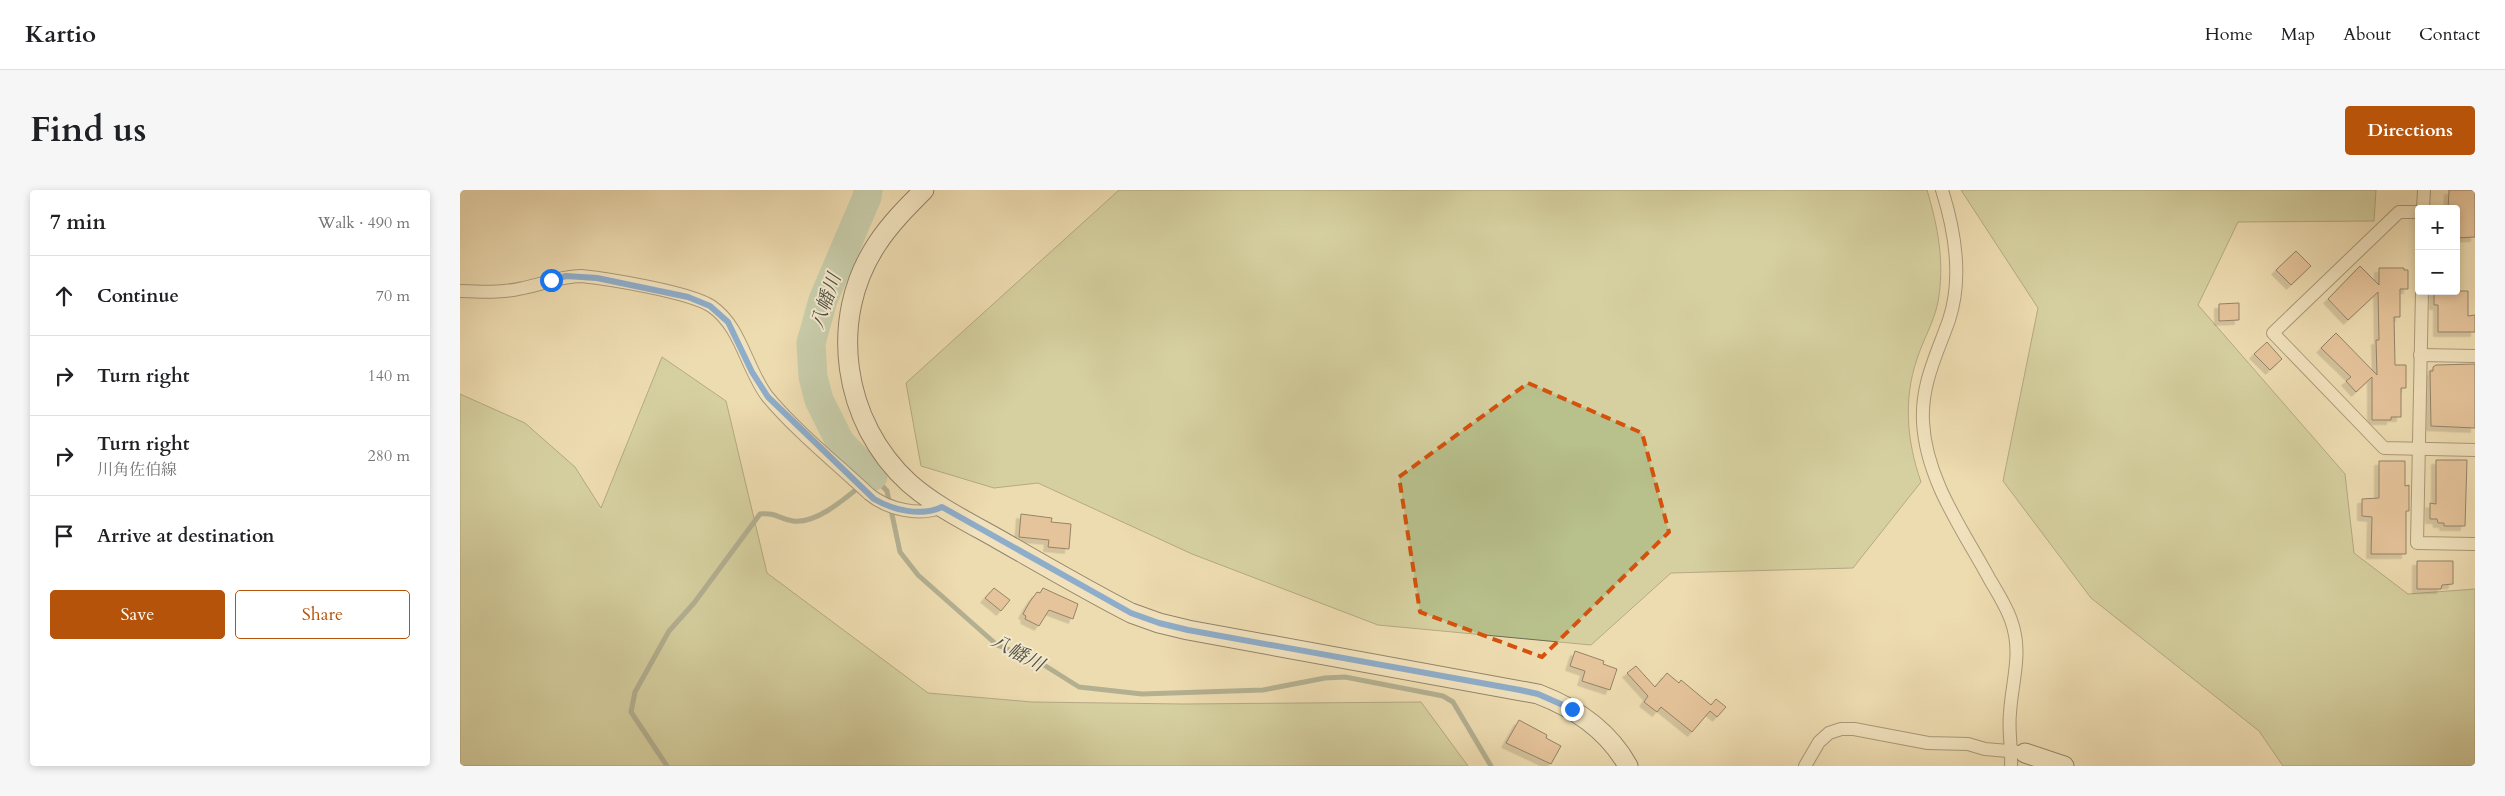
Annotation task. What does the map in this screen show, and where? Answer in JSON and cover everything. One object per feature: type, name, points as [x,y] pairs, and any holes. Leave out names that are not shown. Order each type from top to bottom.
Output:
[{"type":"main road","points":[[919,192],[887,229],[876,245],[862,272],[852,300],[849,320],[848,360],[856,400],[866,424],[882,453],[909,483],[942,507],[1104,600],[1159,623],[1520,690],[1555,700],[1572,709],[1601,731],[1628,766]]},
{"type":"main road","points":[[2018,752],[2064,766]]},
{"type":"street","points":[[1942,190],[1955,242],[1954,289],[1949,319],[1931,364],[1923,402],[1925,440],[1935,476],[2004,605],[2015,635],[2018,666],[2009,722],[2018,752],[2011,766]]},
{"type":"street","points":[[2423,205],[2424,190]]},
{"type":"street","points":[[2415,212],[2399,212],[2273,333],[2384,448],[2475,450]]},
{"type":"street","points":[[460,291],[489,292],[523,288],[566,276],[581,276],[700,300],[720,313],[728,322],[752,372],[768,397],[874,499],[898,508],[921,512],[942,507]]},
{"type":"street","points":[[2422,295],[2417,544],[2475,544]]},
{"type":"street","points":[[2420,355],[2475,356]]},
{"type":"street","points":[[1804,766],[1819,742],[1829,733],[1841,729],[1854,729],[1928,743],[1968,744],[1985,749],[2018,752]]},
{"type":"highlighted area","points":[[1528,383],[1642,433],[1669,532],[1542,657],[1420,612],[1399,477]]},
{"type":"green space","points":[[1119,190],[1927,190],[1937,231],[1941,273],[1938,302],[1917,359],[1908,405],[1912,452],[1921,482],[1853,568],[1671,573],[1591,645],[1378,625],[1192,554],[1038,483],[994,488],[921,466],[906,383]]},
{"type":"green space","points":[[1961,190],[2376,190],[2374,221],[2238,222],[2198,305],[2345,474],[2354,553],[2408,594],[2475,589],[2475,766],[2283,766],[2259,731],[2091,598],[2003,481],[2038,308]]},
{"type":"green space","points":[[662,357],[726,401],[767,573],[928,693],[1032,702],[1184,704],[1421,702],[1468,766],[460,766],[460,394],[525,423],[575,467],[601,508]]},
{"type":"building","points":[[2449,190],[2475,190],[2475,237],[2460,238],[2460,205],[2448,205]]},
{"type":"building","points":[[2296,251],[2311,266],[2291,285],[2276,270]]},
{"type":"building","points":[[2360,266],[2379,285],[2379,268],[2404,268],[2404,270],[2408,270],[2408,289],[2400,289],[2400,317],[2394,317],[2395,365],[2406,365],[2406,388],[2401,388],[2401,417],[2391,417],[2391,420],[2372,420],[2372,377],[2356,392],[2346,381],[2351,377],[2321,348],[2336,333],[2377,375],[2376,340],[2379,340],[2378,292],[2348,320],[2328,299]]},
{"type":"building","points":[[2460,291],[2468,291],[2468,316],[2475,315],[2475,332],[2438,332],[2438,305],[2434,305],[2434,295],[2460,295]]},
{"type":"building","points":[[2239,303],[2239,320],[2219,321],[2219,304]]},
{"type":"building","points":[[2267,342],[2282,359],[2270,370],[2254,354]]},
{"type":"building","points":[[2475,364],[2475,428],[2431,426],[2430,371],[2433,371],[2433,367],[2436,365]]},
{"type":"building","points":[[2436,460],[2467,460],[2465,526],[2444,526],[2444,523],[2438,523],[2437,519],[2430,519],[2430,503],[2436,504]]},
{"type":"building","points":[[2379,461],[2405,461],[2405,486],[2409,485],[2409,511],[2406,511],[2406,554],[2371,554],[2372,517],[2362,516],[2362,499],[2379,498]]},
{"type":"building","points":[[1021,514],[1052,518],[1051,522],[1071,524],[1069,549],[1048,547],[1049,540],[1019,537]]},
{"type":"building","points":[[2417,561],[2453,561],[2453,584],[2442,585],[2441,589],[2417,589]]},
{"type":"building","points":[[994,588],[1010,600],[1001,611],[985,598]]},
{"type":"building","points":[[1043,588],[1078,604],[1073,619],[1049,610],[1039,626],[1025,619],[1026,616],[1023,614],[1029,603],[1037,592],[1040,593]]},
{"type":"building","points":[[1575,651],[1604,661],[1603,664],[1617,669],[1610,690],[1582,681],[1585,671],[1570,666]]},
{"type":"building","points":[[1636,666],[1655,687],[1667,673],[1679,683],[1681,680],[1711,705],[1716,699],[1726,707],[1717,717],[1710,711],[1692,732],[1661,707],[1657,712],[1644,702],[1648,696],[1627,673]]},
{"type":"building","points":[[1519,720],[1547,735],[1546,738],[1561,746],[1551,764],[1506,743]]},
{"type":"waterway","name":"八幡川","points":[[868,190],[867,197],[823,300],[811,343],[813,377],[819,400],[840,442],[873,476]]},
{"type":"waterway","name":"八幡川","points":[[667,766],[631,712],[635,692],[669,631],[694,603],[760,514],[770,514],[793,521],[814,518],[835,506],[873,476],[887,491],[900,552],[918,575],[997,645],[1036,660],[1079,687],[1142,694],[1263,690],[1325,678],[1345,677],[1443,696],[1453,702],[1491,766]]},
{"type":"route","points":[[551,280],[566,276],[597,278],[700,300],[720,313],[728,322],[752,372],[768,397],[874,499],[911,511],[931,511],[942,507],[1104,600],[1131,613],[1159,623],[1188,630],[1520,690],[1555,700],[1572,709]]}]
